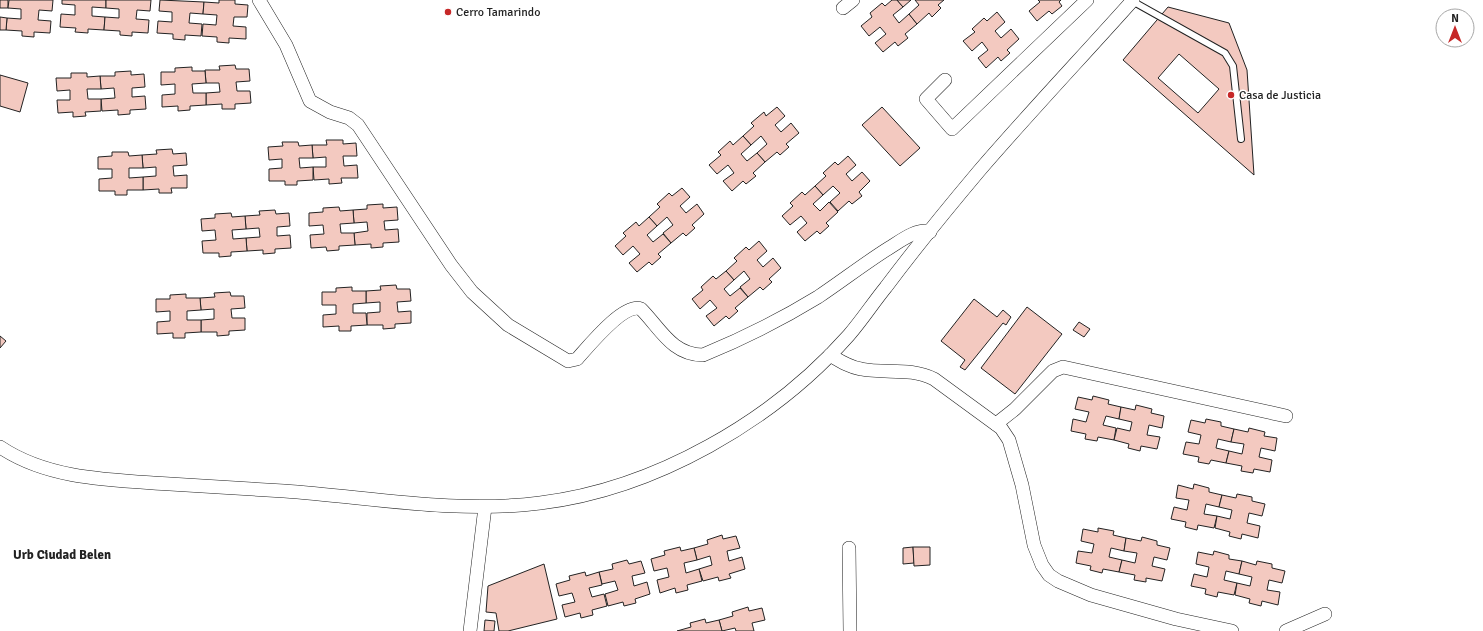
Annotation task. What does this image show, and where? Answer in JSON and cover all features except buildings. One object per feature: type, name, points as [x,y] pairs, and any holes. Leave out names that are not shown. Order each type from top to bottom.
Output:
[{"type":"street","points":[[259,0],[286,45],[310,101],[330,112],[349,118],[358,125],[451,265],[472,292],[508,325],[568,361],[577,359],[623,312],[635,307],[641,308],[679,349],[692,355],[703,355],[794,311],[901,241],[923,230],[930,232]]},
{"type":"street","points":[[945,80],[926,99],[952,129],[1087,0]]},
{"type":"street","points":[[0,447],[32,464],[64,473],[132,482],[306,493],[485,507],[539,503],[567,499],[595,493],[654,472],[721,439],[785,394],[830,355],[850,334],[980,170],[1133,0]]},
{"type":"street","points":[[830,355],[844,364],[860,369],[912,371],[924,374],[934,379],[996,424],[1005,433],[1012,446],[1022,485],[1034,545],[1042,565],[1049,575],[1058,581],[1091,595],[1176,619],[1232,631]]},
{"type":"street","points":[[996,424],[1015,409],[1053,370],[1063,367],[1083,370],[1286,416]]},
{"type":"street","points":[[470,631],[485,507]]},
{"type":"street","points":[[850,548],[850,631]]},
{"type":"street","points":[[1286,631],[1325,614]]},
{"type":"lane","points":[[1133,0],[1225,53],[1233,66],[1241,139]]},
{"type":"place","name":"Cerro Tamarindo","points":[[448,12]]},
{"type":"place","name":"Casa de Justicia","points":[[1231,95]]},
{"type":"district","name":"Urb Ciudad Belen","points":[[62,555]]}]
